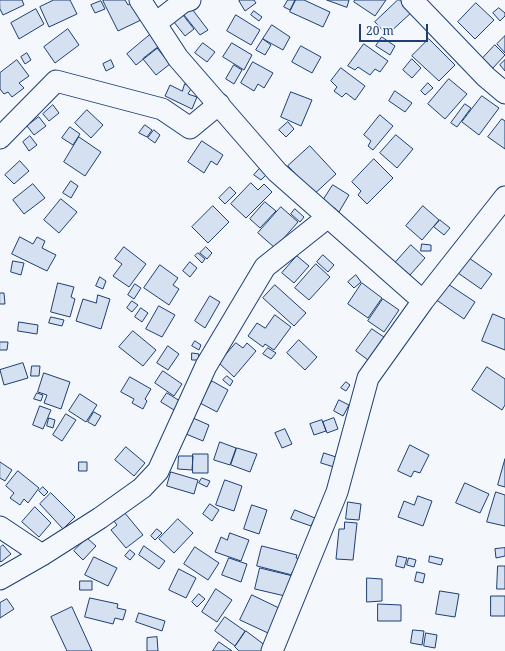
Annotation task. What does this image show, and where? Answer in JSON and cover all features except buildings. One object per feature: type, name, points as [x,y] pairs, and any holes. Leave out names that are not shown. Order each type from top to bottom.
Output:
[{"type":"street","points":[[140,0],[178,58],[277,172],[423,301]]},
{"type":"street","points":[[156,23],[184,2],[190,0]]},
{"type":"street","points":[[412,0],[486,77],[505,93]]},
{"type":"street","points":[[0,138],[56,81],[162,109],[190,128],[219,104]]},
{"type":"street","points":[[272,651],[337,492],[368,378],[423,301],[505,197]]},
{"type":"street","points":[[0,579],[42,555],[100,518],[142,488],[158,471],[206,366],[266,267],[328,217]]},
{"type":"street","points":[[0,527],[42,555]]}]
